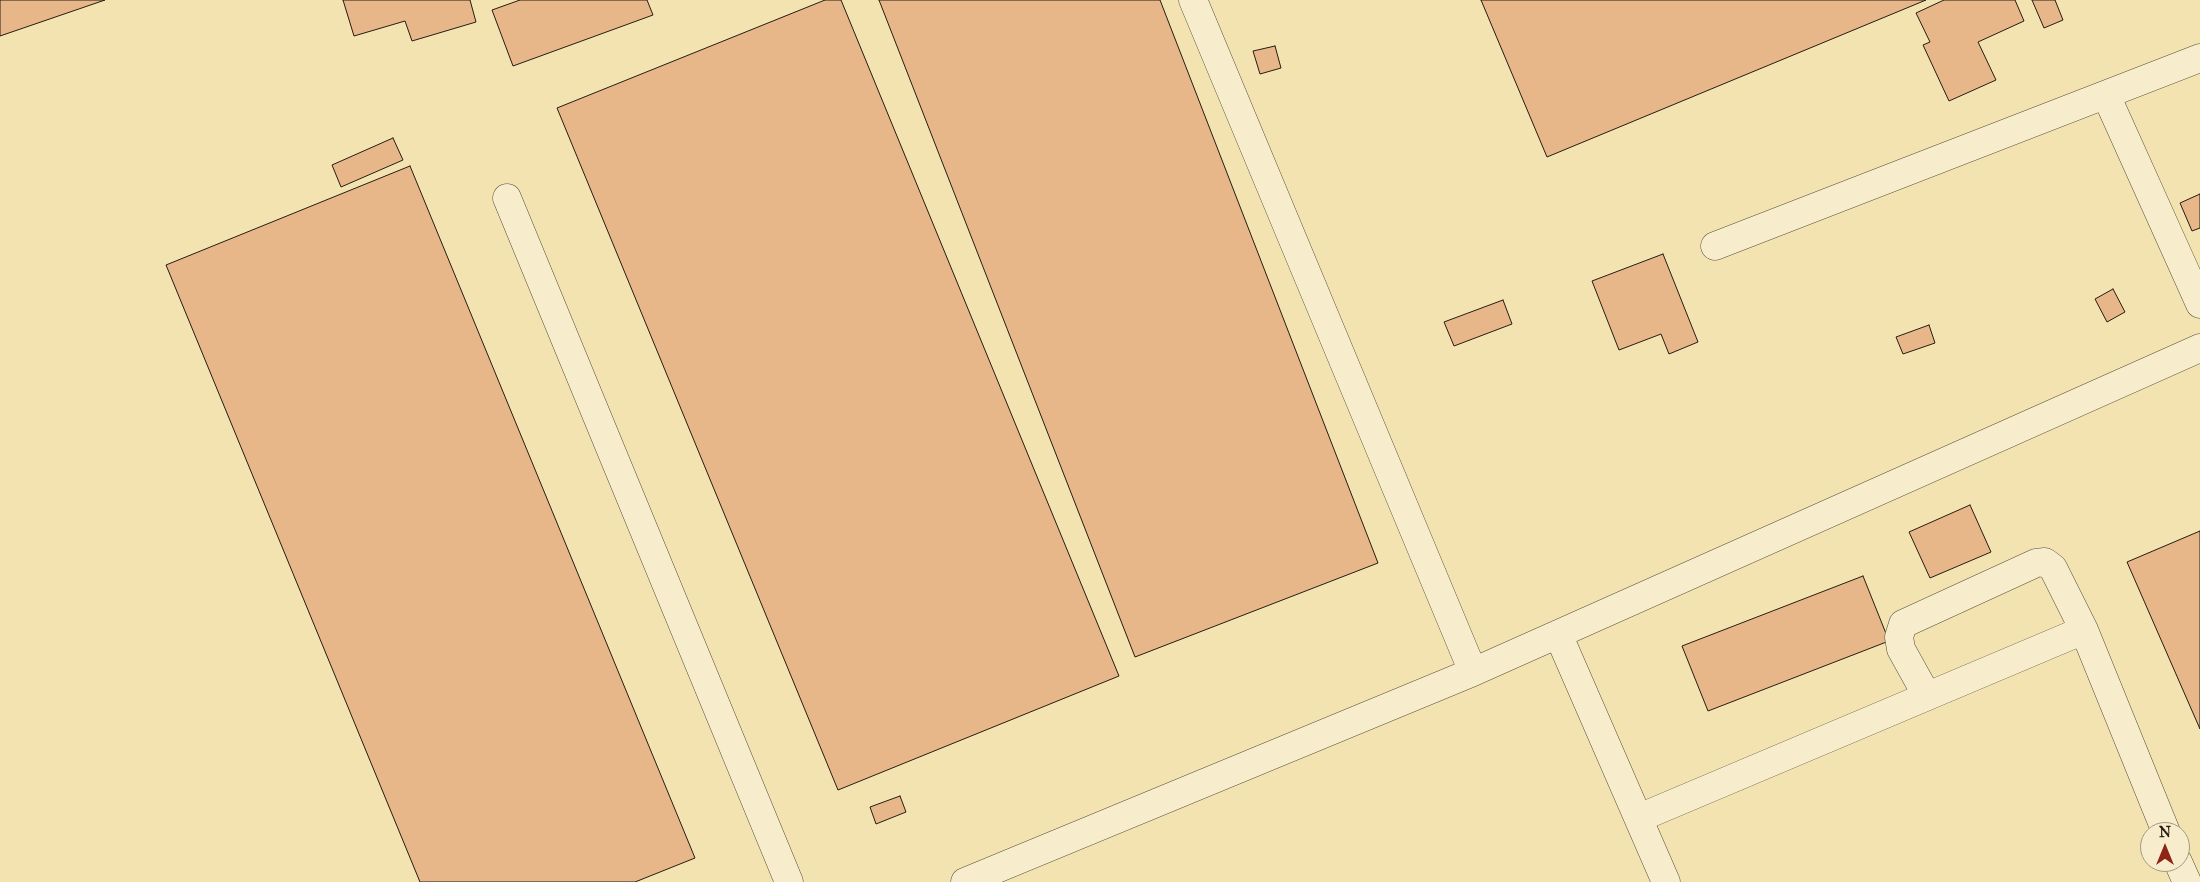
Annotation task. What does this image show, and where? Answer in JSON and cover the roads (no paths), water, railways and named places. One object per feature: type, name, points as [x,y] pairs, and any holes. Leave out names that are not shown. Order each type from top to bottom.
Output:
[{"type":"street","points":[[1193,0],[1473,672]]},
{"type":"street","points":[[1715,246],[2200,58]]},
{"type":"street","points":[[2106,95],[2200,304]]},
{"type":"street","points":[[507,198],[789,882]]},
{"type":"street","points":[[964,882],[1473,672],[2200,348]]},
{"type":"street","points":[[1927,696],[1901,649],[1899,637],[1903,624],[2036,563],[2045,562],[2053,568],[2084,630],[2162,822]]},
{"type":"street","points":[[1639,818],[2084,630]]},
{"type":"street","points":[[1558,634],[1666,882]]}]
